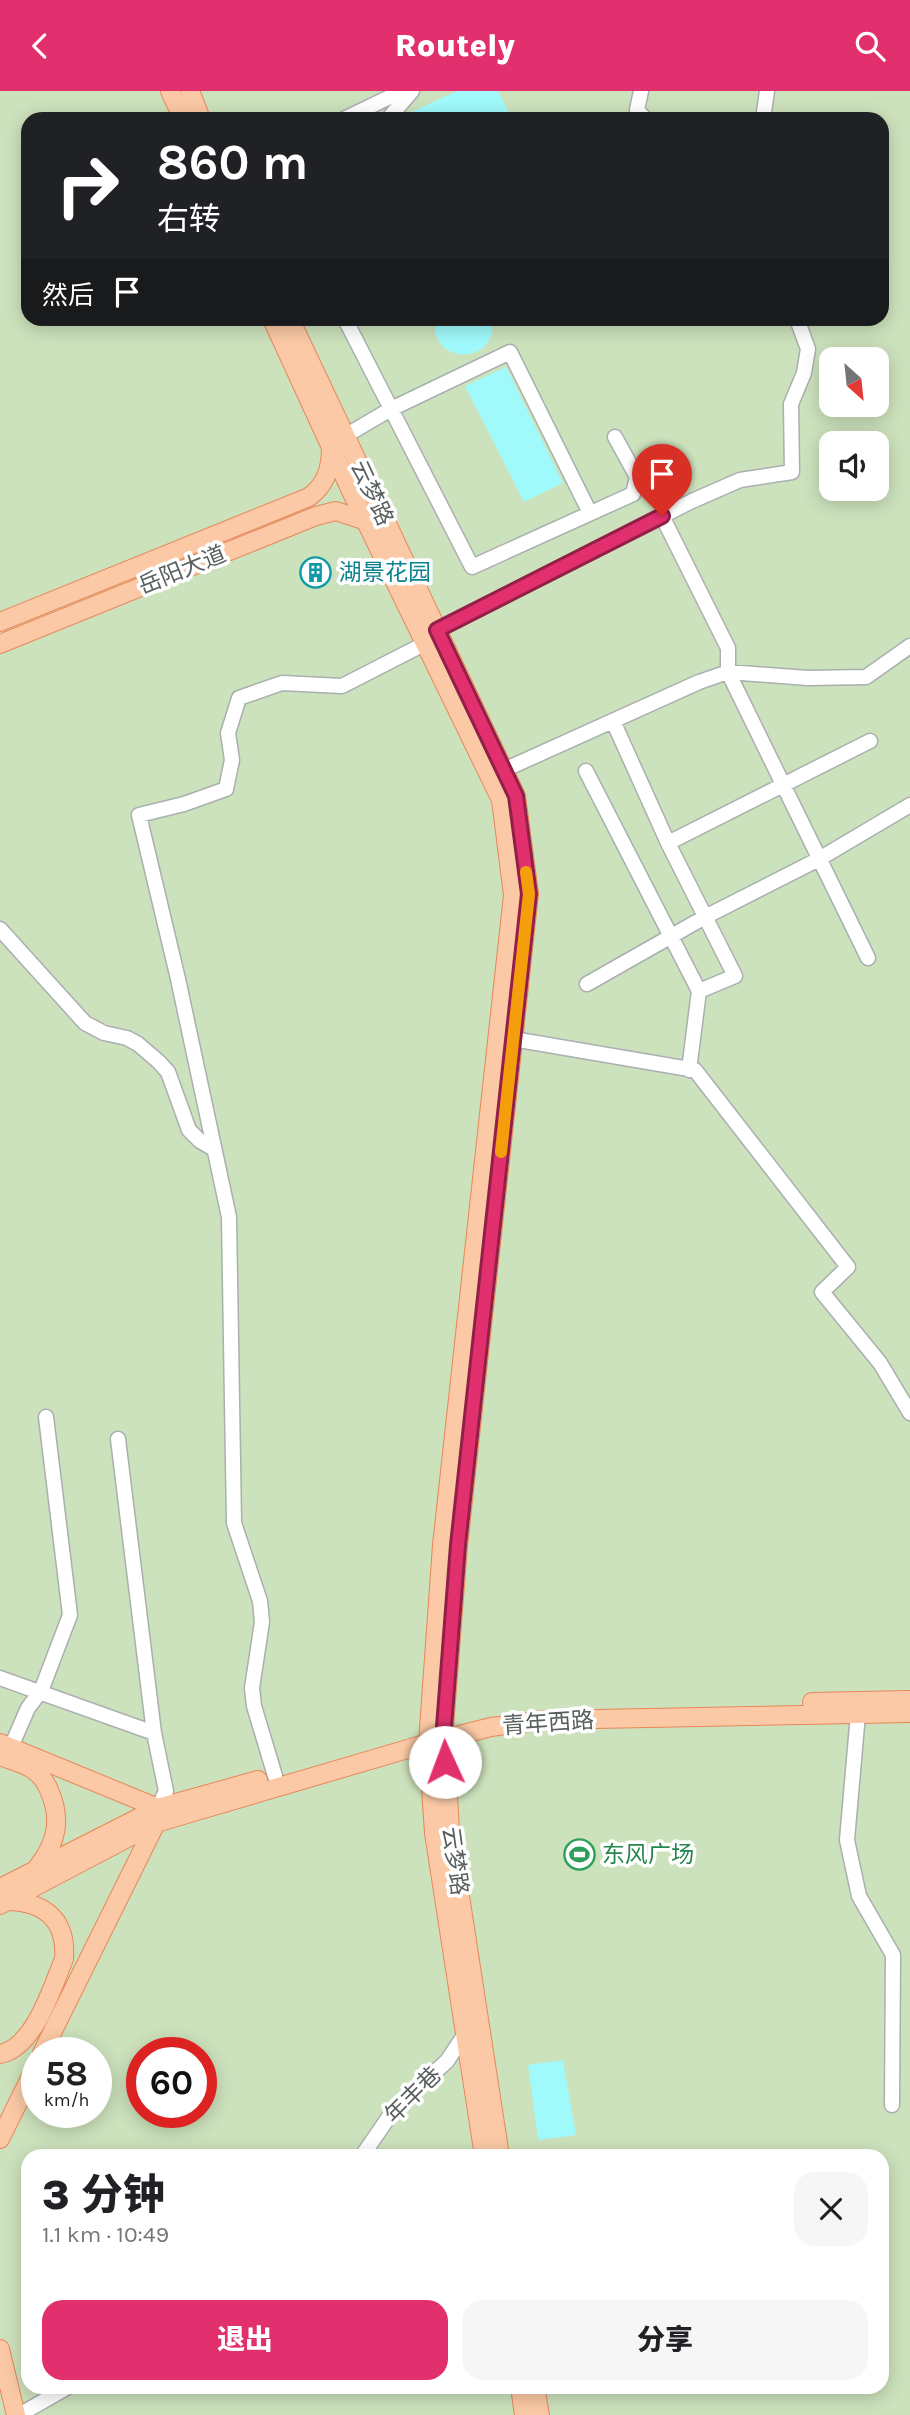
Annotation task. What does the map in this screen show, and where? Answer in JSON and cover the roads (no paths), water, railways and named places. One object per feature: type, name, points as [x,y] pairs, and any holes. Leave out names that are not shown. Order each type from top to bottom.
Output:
[{"type":"main road","points":[[170,91],[180,112]]},
{"type":"main road","points":[[190,91],[198,112]]},
{"type":"main road","points":[[276,326],[338,442],[366,521],[431,636],[501,800],[513,895],[442,1545],[436,1735],[434,1833],[483,2149]]},
{"type":"main road","name":"云梦路","points":[[293,326],[338,442],[431,636],[516,796],[529,894],[436,1735],[499,2149]]},
{"type":"main road","name":"岳阳大道","points":[[0,622],[309,497],[318,491],[325,481],[338,442]]},
{"type":"main road","name":"岳阳大道","points":[[0,645],[329,512],[344,513],[366,521]]},
{"type":"main road","name":"青年西路","points":[[3,1898],[35,1871],[157,1816],[275,1776],[532,1709],[910,1700]]},
{"type":"main road","name":"青年西路","points":[[3,1898],[157,1816],[436,1735],[544,1720],[910,1713]]},
{"type":"main road","points":[[4,1749],[157,1816],[51,2037]]},
{"type":"main road","points":[[4,1749],[34,1769],[46,1783],[58,1815],[52,1847],[35,1871]]},
{"type":"main road","points":[[0,2054],[19,2046],[27,2038],[64,1959],[65,1946],[63,1933],[52,1915],[33,1904],[3,1898]]},
{"type":"main road","points":[[0,2139],[21,2096]]},
{"type":"main road","points":[[0,2349],[18,2415]]},
{"type":"main road","points":[[521,2394],[524,2415]]},
{"type":"main road","points":[[537,2394],[540,2415]]},
{"type":"main road","points":[[0,2400],[4,2415]]},
{"type":"street","points":[[359,112],[396,94],[397,91]]},
{"type":"street","points":[[394,112],[412,91]]},
{"type":"street","points":[[639,112],[641,91]]},
{"type":"street","points":[[764,112],[767,91]]},
{"type":"street","points":[[349,326],[472,566],[633,494],[637,477],[615,437]]},
{"type":"street","points":[[275,1776],[254,1706],[252,1688],[262,1622],[260,1601],[233,1523],[231,1235],[226,1199],[139,815],[184,804],[226,789],[232,760],[228,733],[239,698],[282,683],[342,686],[431,636],[662,516],[740,480],[792,472],[791,404],[804,373],[808,349],[799,326]]},
{"type":"street","points":[[338,442],[391,409],[510,352],[590,513]]},
{"type":"street","points":[[662,516],[728,647],[729,673],[868,958]]},
{"type":"street","points":[[504,770],[699,682],[729,673],[807,678],[866,677],[910,646]]},
{"type":"street","points":[[613,721],[668,843],[735,977],[699,991]]},
{"type":"street","points":[[668,843],[870,741]]},
{"type":"street","points":[[586,771],[699,991],[689,1070]]},
{"type":"street","points":[[587,983],[705,917],[819,859],[910,805]]},
{"type":"street","points":[[0,929],[85,1023],[104,1033],[127,1038],[144,1048],[159,1062],[168,1072],[189,1130],[200,1141],[214,1149]]},
{"type":"street","points":[[513,1039],[695,1070],[848,1267],[822,1292],[880,1363],[910,1413]]},
{"type":"street","points":[[4,1749],[41,1691],[70,1615],[46,1417]]},
{"type":"street","points":[[118,1439],[154,1733],[166,1791],[157,1816]]},
{"type":"street","points":[[0,1678],[154,1733]]},
{"type":"street","points":[[858,1714],[847,1840],[859,1896],[893,1955],[891,2105]]},
{"type":"street","name":"年丰巷","points":[[367,2149],[393,2111],[447,2061],[465,2034]]},
{"type":"street","points":[[18,2415],[56,2394]]},
{"type":"water","points":[[457,91],[498,91],[508,112],[412,112]]},
{"type":"water","points":[[436,326],[492,326],[491,335],[485,346],[475,352],[463,354],[451,352],[442,345],[436,334]]},
{"type":"water","points":[[506,367],[563,483],[524,502],[465,386]]},
{"type":"water","points":[[563,2060],[576,2135],[538,2140],[528,2065]]},
{"type":"place","name":"湖景花园","points":[[316,572]]},
{"type":"place","name":"东风广场","points":[[579,1854]]}]
